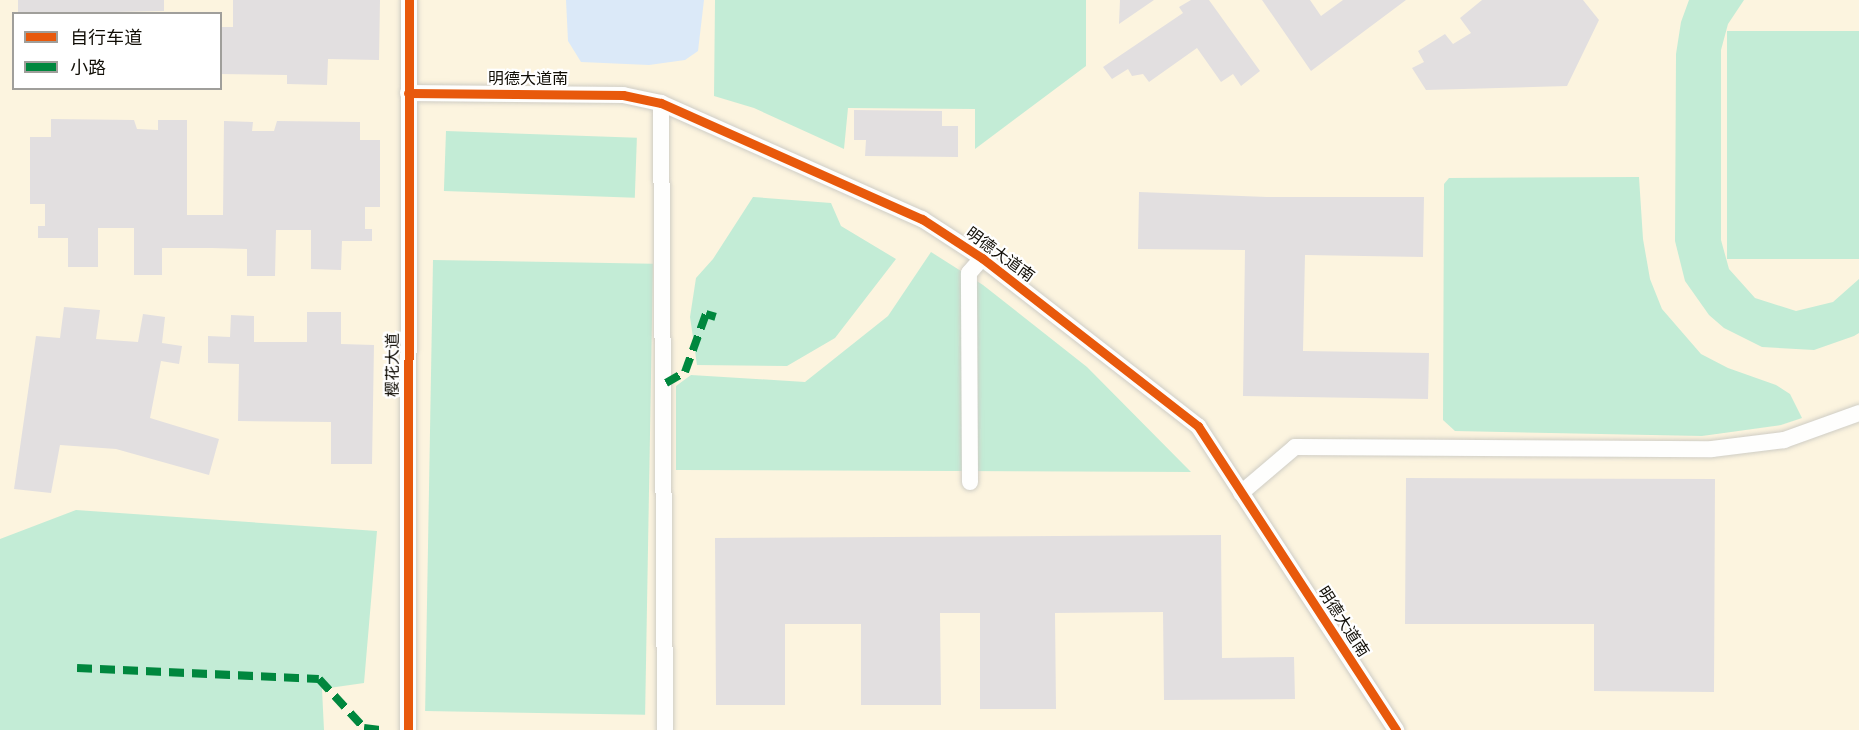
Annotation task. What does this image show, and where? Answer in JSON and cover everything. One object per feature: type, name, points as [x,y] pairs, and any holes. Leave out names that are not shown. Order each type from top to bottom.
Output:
[{"type":"street","name":"樱花大道","points":[[408,730],[409,0]]},
{"type":"street","name":"明德大道南","points":[[408,93],[622,94],[661,103],[922,219],[982,258],[1198,426],[1396,730]]},
{"type":"street","points":[[661,103],[666,730]]},
{"type":"street","points":[[970,482],[969,273],[982,258]]},
{"type":"street","points":[[1241,493],[1296,447],[1712,449],[1784,440],[1859,413]]},
{"type":"shaded area","points":[[0,0],[1859,0],[1859,730],[0,730]]},
{"type":"green space","points":[[715,0],[1086,0],[1086,66],[975,149],[975,109],[848,108],[844,149],[754,108],[714,96]]},
{"type":"green space","points":[[1689,0],[1744,0],[1728,24],[1721,50],[1721,240],[1729,269],[1755,298],[1796,311],[1833,302],[1859,279],[1859,333],[1854,336],[1814,350],[1762,347],[1724,328],[1709,315],[1685,281],[1675,241],[1676,54],[1681,22]]},
{"type":"green space","points":[[1727,31],[1859,31],[1859,259],[1727,259]]},
{"type":"green space","points":[[446,131],[637,138],[635,198],[444,191]]},
{"type":"green space","points":[[1639,177],[1643,239],[1650,279],[1662,309],[1701,354],[1728,368],[1776,385],[1790,394],[1802,418],[1781,425],[1702,436],[1455,431],[1443,420],[1444,184],[1449,178]]},
{"type":"green space","points":[[753,197],[831,203],[841,226],[896,259],[835,338],[787,366],[697,365],[690,317],[696,278],[713,259]]},
{"type":"green space","points":[[931,252],[983,285],[1087,367],[1191,472],[676,470],[676,386],[691,375],[805,382],[888,316]]},
{"type":"green space","points":[[433,260],[653,264],[645,715],[425,711]]},
{"type":"green space","points":[[76,510],[377,531],[364,683],[322,689],[324,730],[0,730],[0,539]]},
{"type":"water","points":[[566,0],[704,0],[698,51],[685,60],[649,65],[581,62],[568,41]]},
{"type":"building","points":[[18,0],[164,0],[164,11],[18,12]]},
{"type":"building","points":[[233,0],[380,0],[379,60],[328,59],[327,85],[287,84],[287,75],[222,74],[222,27],[233,27]]},
{"type":"building","points":[[1120,0],[1154,0],[1119,24]]},
{"type":"building","points":[[1191,0],[1209,0],[1260,71],[1241,86],[1233,74],[1221,82],[1197,48],[1149,82],[1143,74],[1132,76],[1128,69],[1112,79],[1103,67],[1183,13],[1179,7]]},
{"type":"building","points":[[1262,0],[1310,0],[1321,16],[1343,0],[1406,0],[1311,71]]},
{"type":"building","points":[[1482,0],[1583,0],[1599,20],[1567,86],[1426,90],[1412,68],[1424,62],[1418,51],[1445,34],[1453,44],[1471,33],[1460,18]]},
{"type":"building","points":[[854,110],[942,111],[942,126],[958,126],[958,157],[865,156],[866,140],[854,140]]},
{"type":"building","points":[[51,119],[134,120],[137,129],[158,130],[158,120],[187,120],[187,215],[223,215],[224,121],[253,122],[252,131],[274,131],[277,121],[360,122],[360,140],[380,140],[380,207],[365,207],[365,229],[372,229],[372,241],[342,241],[341,270],[311,269],[311,230],[276,230],[275,276],[247,276],[247,249],[212,248],[162,248],[162,275],[134,275],[134,228],[98,228],[98,267],[68,267],[68,238],[38,238],[38,226],[45,226],[45,204],[30,204],[30,137],[51,137]]},
{"type":"building","points":[[1139,192],[1267,197],[1424,197],[1423,257],[1305,255],[1303,351],[1429,353],[1428,399],[1243,396],[1245,250],[1138,249]]},
{"type":"building","points":[[64,307],[100,310],[96,339],[138,342],[143,314],[165,317],[162,343],[182,346],[179,364],[161,361],[150,418],[219,439],[209,475],[116,449],[60,445],[51,493],[14,489],[36,336],[60,338]]},
{"type":"building","points":[[307,312],[341,312],[341,344],[374,345],[372,464],[331,464],[331,422],[238,421],[239,364],[208,363],[208,336],[230,337],[231,315],[254,316],[254,342],[307,342]]},
{"type":"building","points":[[1406,478],[1715,479],[1714,692],[1594,691],[1594,624],[1405,624]]},
{"type":"building","points":[[1221,535],[1222,658],[1294,657],[1295,699],[1164,700],[1163,612],[1055,613],[1056,709],[980,709],[980,613],[940,613],[941,705],[861,705],[861,624],[785,624],[785,705],[716,705],[715,538]]},
{"type":"marked path","points":[[666,383],[685,372],[706,314],[716,317]]},
{"type":"marked path","points":[[77,668],[319,679],[364,728],[380,730]]},
{"type":"cycle path","points":[[408,730],[409,0]]},
{"type":"cycle path","points":[[408,93],[623,95],[661,103],[922,219],[982,258],[1198,426],[1396,730]]}]
